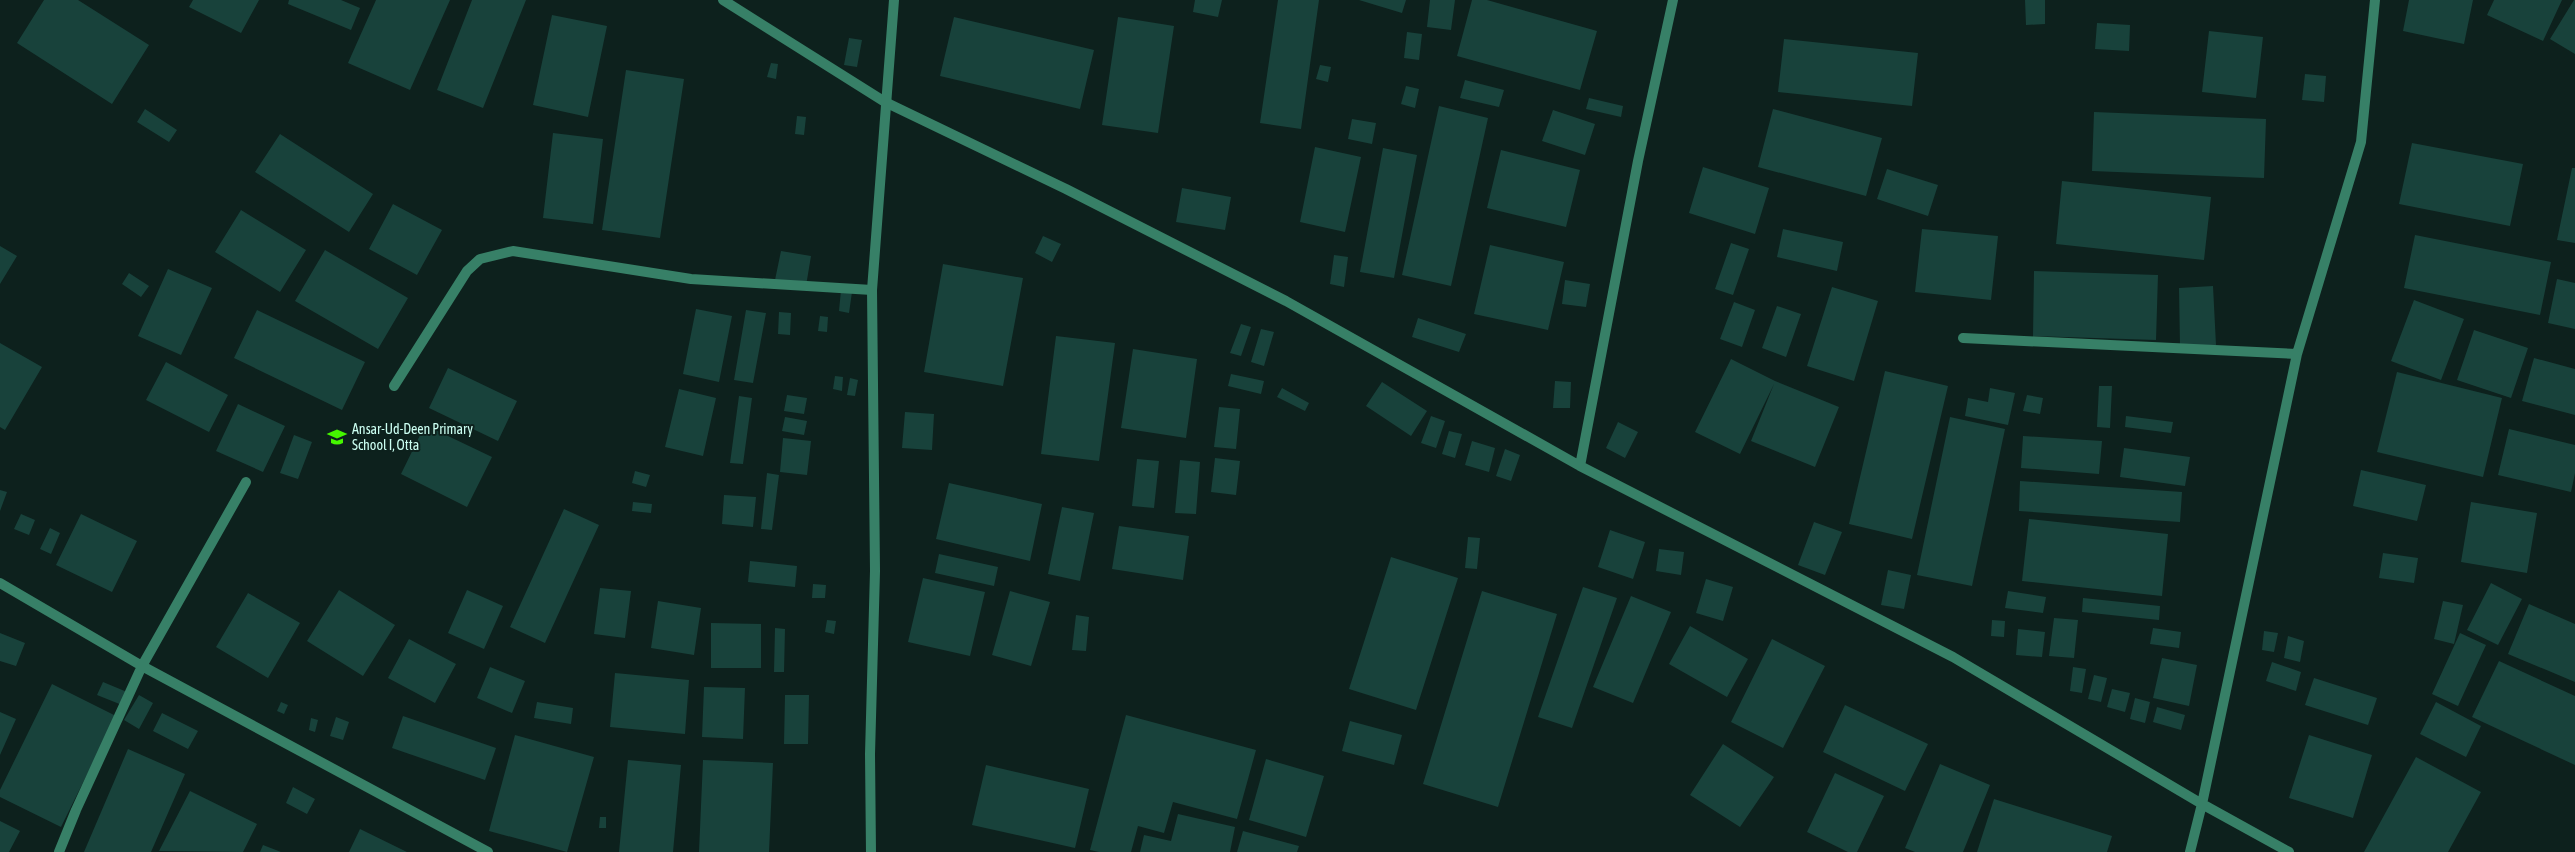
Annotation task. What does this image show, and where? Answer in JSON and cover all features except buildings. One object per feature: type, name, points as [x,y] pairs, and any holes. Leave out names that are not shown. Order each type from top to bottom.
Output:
[{"type":"street","points":[[723,0],[885,102],[1066,189],[1286,302],[1580,466],[1953,657],[2202,804],[2289,852]]},
{"type":"street","points":[[870,852],[870,754],[875,572],[872,290],[894,0]]},
{"type":"street","points":[[1580,466],[1638,161],[1673,0]]},
{"type":"street","points":[[2190,852],[2202,804],[2297,354],[2361,142],[2375,0]]},
{"type":"street","points":[[394,386],[468,271],[480,258],[513,251],[691,280],[872,290]]},
{"type":"street","points":[[1964,338],[2297,354]]},
{"type":"street","points":[[59,852],[76,810],[142,666],[246,482]]},
{"type":"street","points":[[0,583],[142,666],[488,852]]},
{"type":"place","name":"Ansar-Ud-Deen Primary School I, Otta","points":[[337,437]]}]
